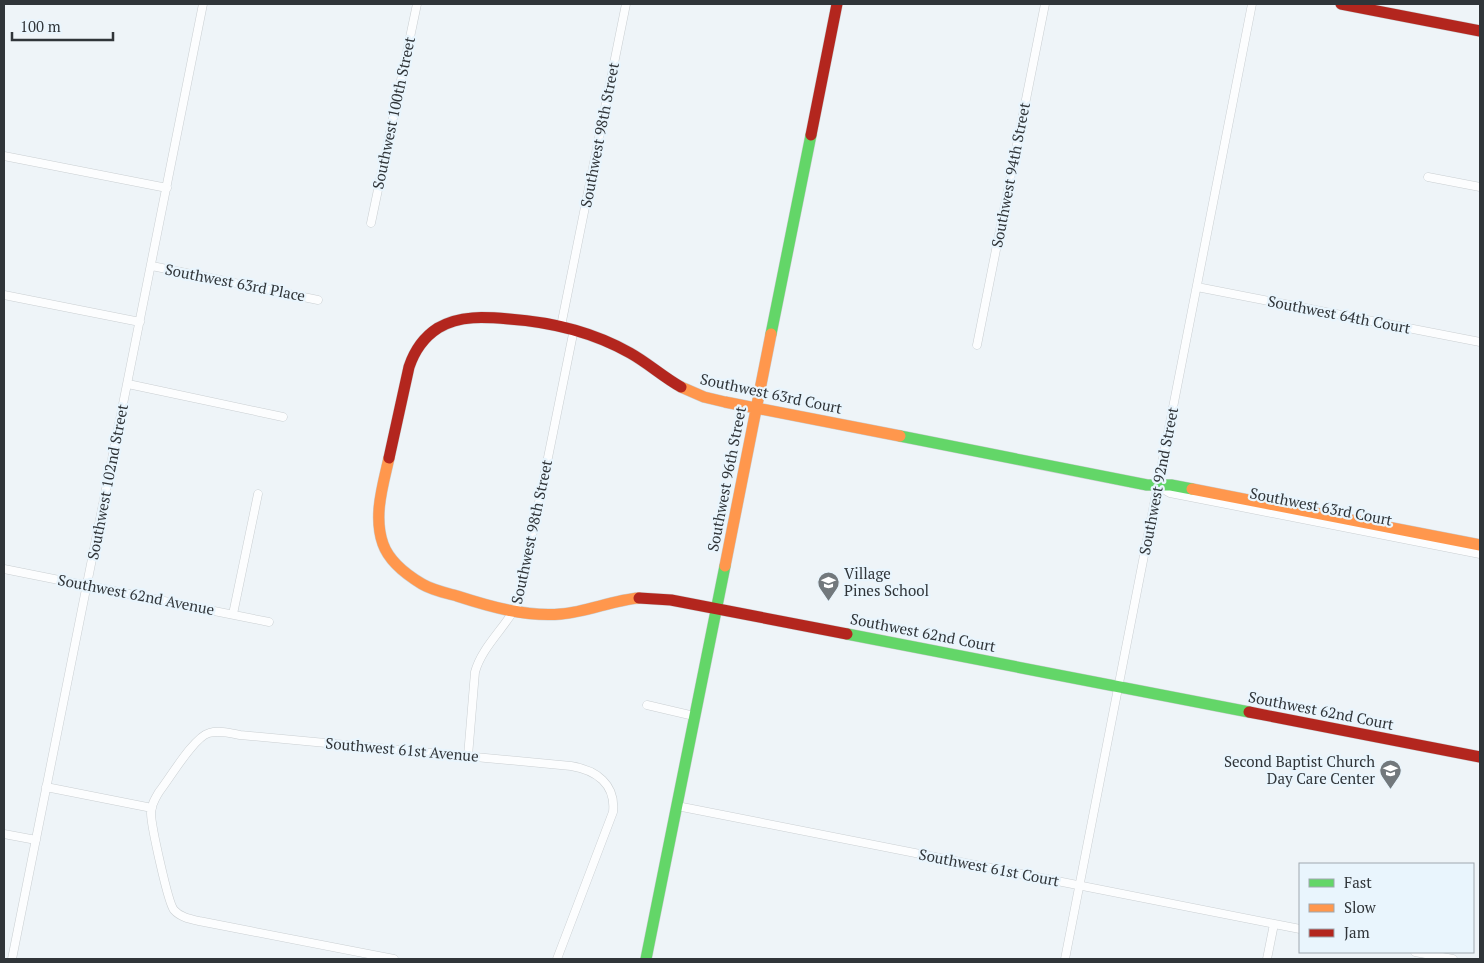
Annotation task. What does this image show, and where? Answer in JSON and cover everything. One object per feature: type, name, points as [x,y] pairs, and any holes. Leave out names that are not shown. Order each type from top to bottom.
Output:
[{"type":"street","name":"Southwest 102nd Street","points":[[12,959],[203,4]]},
{"type":"street","name":"Southwest 100th Street","points":[[371,223],[417,4]]},
{"type":"street","name":"Southwest 98th Street","points":[[561,326],[626,4]]},
{"type":"street","name":"Southwest 96th Street","points":[[646,959],[837,4]]},
{"type":"street","name":"Southwest 94th Street","points":[[977,345],[1045,4]]},
{"type":"street","name":"Southwest 92nd Street","points":[[1065,959],[1252,4]]},
{"type":"street","points":[[1341,4],[1480,32]]},
{"type":"street","points":[[4,156],[167,188]]},
{"type":"street","points":[[1428,177],[1480,187]]},
{"type":"street","name":"Southwest 63rd Place","points":[[152,266],[318,300]]},
{"type":"street","name":"Southwest 64th Court","points":[[1197,287],[1480,342]]},
{"type":"street","points":[[4,295],[140,322]]},
{"type":"street","name":"Southwest 63rd Court","points":[[426,338],[446,324],[466,318],[502,318],[561,326],[589,334],[630,353],[674,383],[696,394],[718,401],[1137,483],[1158,486],[1171,485],[1241,503],[1474,547],[1480,554]]},
{"type":"street","name":"Southwest 98th Street","points":[[468,756],[477,666],[519,602],[574,329]]},
{"type":"street","name":"Southwest 62nd Court","points":[[426,338],[413,356],[409,367],[378,511],[382,540],[386,550],[394,563],[423,585],[464,599],[514,612],[539,616],[563,614],[637,598],[671,600],[1480,757]]},
{"type":"street","points":[[128,384],[283,417]]},
{"type":"street","points":[[233,614],[258,494]]},
{"type":"street","name":"Southwest 62nd Avenue","points":[[4,569],[269,622]]},
{"type":"street","points":[[647,705],[694,716]]},
{"type":"street","name":"Southwest 61st Avenue","points":[[152,808],[159,792],[196,742],[211,732],[579,767],[595,774],[609,788],[614,806],[611,820],[557,959]]},
{"type":"street","points":[[46,787],[152,808],[152,822],[170,900],[178,914],[198,921],[392,959]]},
{"type":"street","name":"Southwest 61st Court","points":[[677,806],[1299,929]]},
{"type":"street","points":[[4,834],[36,840]]},
{"type":"street","points":[[1267,959],[1274,924]]},
{"type":"street","points":[[1420,953],[1453,959]]},
{"type":"traffic: fast","points":[[771,334],[811,135]]},
{"type":"traffic: fast","points":[[900,436],[1147,485],[1171,485],[1192,489]]},
{"type":"traffic: fast","points":[[646,959],[725,566]]},
{"type":"traffic: fast","points":[[847,634],[1249,712]]},
{"type":"traffic: slow","points":[[725,566],[771,334]]},
{"type":"traffic: slow","points":[[681,387],[704,397],[725,402],[900,436]]},
{"type":"traffic: slow","points":[[389,458],[380,501],[380,533],[383,544],[394,562],[422,584],[439,591],[496,607],[522,613],[548,615],[571,613],[639,598]]},
{"type":"traffic: slow","points":[[1192,489],[1480,545]]},
{"type":"traffic: jam","points":[[811,135],[837,4]]},
{"type":"traffic: jam","points":[[1341,4],[1480,31]]},
{"type":"traffic: jam","points":[[389,458],[409,367],[414,356],[420,345],[433,332],[455,321],[473,318],[500,318],[525,320],[571,329],[601,339],[630,353],[681,387]]},
{"type":"traffic: jam","points":[[639,598],[671,600],[847,634]]},
{"type":"traffic: jam","points":[[1249,712],[1480,757]]},
{"type":"place","name":"Village Pines School","points":[[828,602]]},
{"type":"place","name":"Second Baptist Church Day Care Center","points":[[1391,790]]}]
